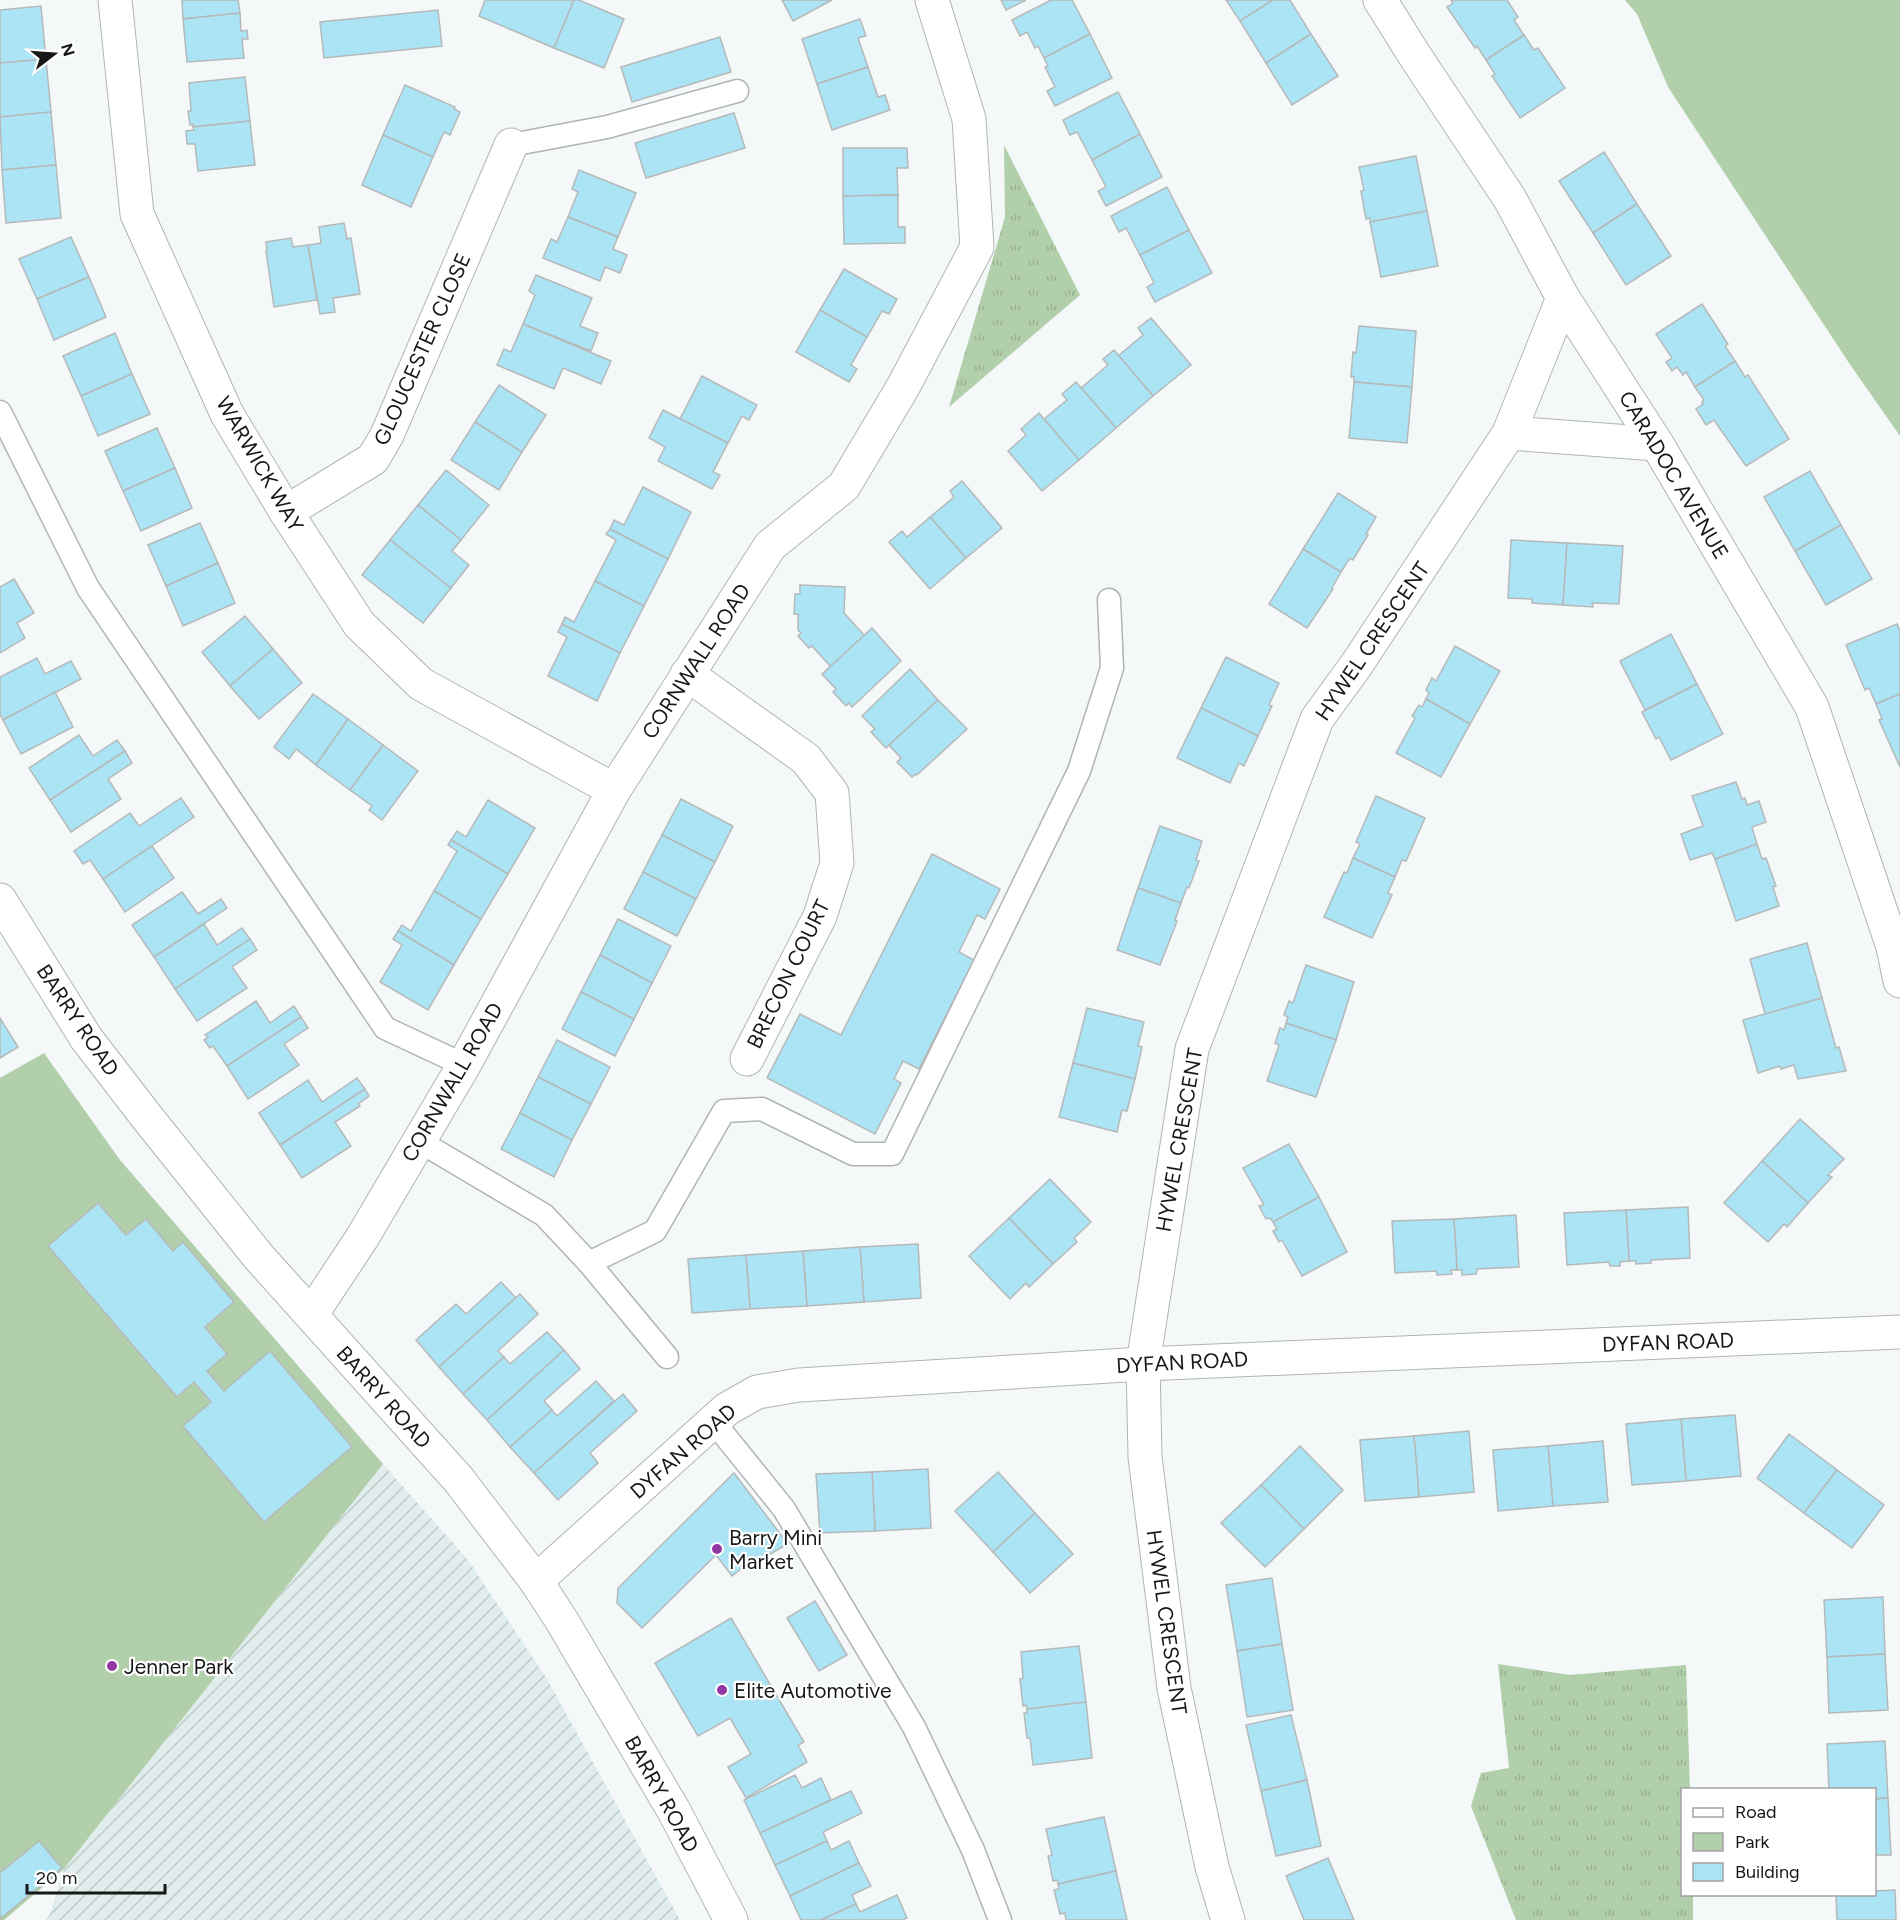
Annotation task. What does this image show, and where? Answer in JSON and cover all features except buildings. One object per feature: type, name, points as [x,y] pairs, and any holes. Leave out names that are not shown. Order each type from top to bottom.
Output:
[{"type":"street","name":"WARWICK WAY","points":[[115,0],[137,214],[227,414],[286,512],[359,624],[421,684],[614,790]]},
{"type":"street","name":"CORNWALL ROAD","points":[[311,1315],[362,1238],[464,1065],[614,790],[770,546],[844,486],[903,387],[977,247],[969,118],[932,0]]},
{"type":"street","name":"CARADOC AVENUE","points":[[1380,0],[1510,199],[1563,298],[1657,444],[1812,707],[1893,947],[1900,981]]},
{"type":"street","name":"GLOUCESTER CLOSE","points":[[286,512],[373,459],[387,435],[511,145]]},
{"type":"street","name":"HYWEL CRESCENT","points":[[1228,1920],[1212,1867],[1174,1688],[1145,1457],[1143,1364],[1192,1049],[1317,719],[1357,664],[1509,434],[1563,298]]},
{"type":"street","points":[[1509,434],[1657,444]]},
{"type":"street","name":"BRECON COURT","points":[[687,674],[806,759],[832,793],[837,863],[820,916],[747,1059]]},
{"type":"street","name":"BARRY ROAD","points":[[0,900],[86,1038],[146,1116],[258,1256],[459,1480],[536,1581],[674,1811],[731,1920]]},
{"type":"street","name":"DYFAN ROAD","points":[[536,1581],[727,1409],[757,1392],[799,1385],[1143,1364],[1900,1332]]},
{"type":"lane","points":[[511,145],[608,127],[737,91]]},
{"type":"lane","points":[[0,412],[88,588],[385,1028],[464,1065]]},
{"type":"lane","points":[[589,1263],[655,1230],[724,1111],[762,1109],[853,1154],[892,1154],[1079,771],[1112,668],[1109,600]]},
{"type":"lane","points":[[419,1141],[544,1215],[589,1263],[668,1357]]},
{"type":"lane","points":[[713,1421],[784,1509],[914,1727],[973,1851],[1000,1920]]},
{"type":"shaded area","points":[[383,1464],[468,1560],[547,1679],[680,1920],[46,1920],[64,1869]]},
{"type":"green space","points":[[1625,0],[1900,0],[1900,436],[1849,363],[1668,87],[1637,14]]},
{"type":"green space","points":[[1004,145],[1080,295],[949,407],[1005,217]]},
{"type":"green space","name":"Jenner Park","points":[[44,1053],[120,1160],[383,1464],[64,1869],[4,1920],[0,1920],[0,1078]]},
{"type":"green space","points":[[1498,1664],[1570,1675],[1686,1665],[1690,1788],[1681,1788],[1681,1896],[1693,1896],[1693,1920],[1516,1920],[1471,1806],[1481,1773],[1509,1768]]},
{"type":"place","name":"Barry Mini Market","points":[[717,1549]]},
{"type":"place","name":"Jenner Park","points":[[112,1666]]},
{"type":"place","name":"Elite Automotive","points":[[722,1690]]}]
